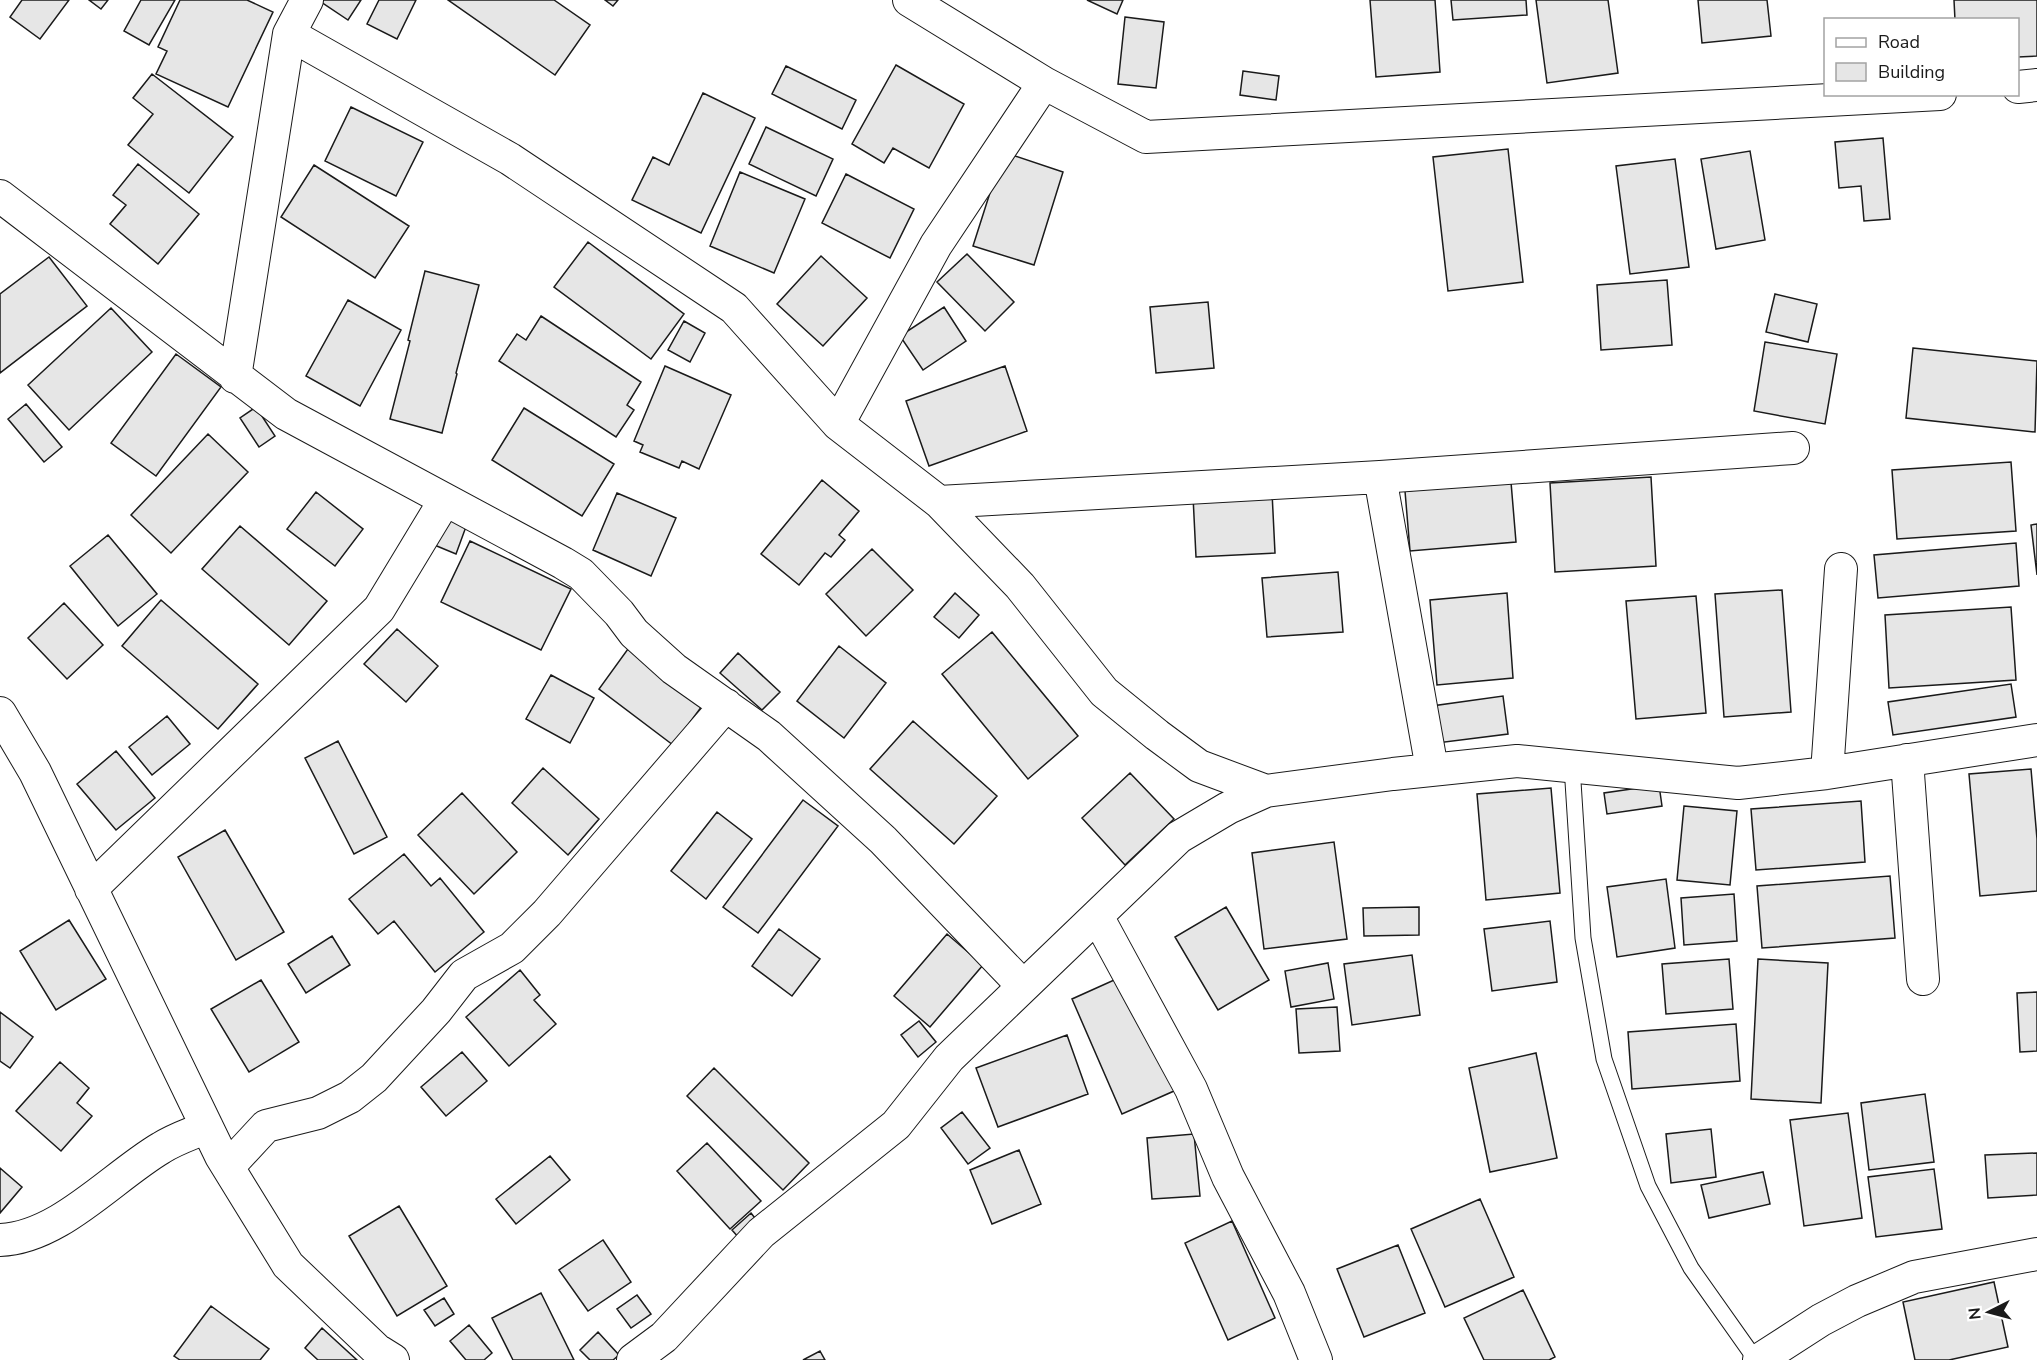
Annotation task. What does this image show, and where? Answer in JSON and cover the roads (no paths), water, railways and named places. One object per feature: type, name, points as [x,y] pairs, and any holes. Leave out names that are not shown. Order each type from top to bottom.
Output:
[{"type":"street","points":[[235,377],[289,34],[307,0]]},
{"type":"street","points":[[909,0],[1044,83],[1146,137],[1903,96]]},
{"type":"street","points":[[289,34],[510,159],[734,308],[838,424],[939,502],[1020,586],[1104,692],[1199,766],[1266,791]]},
{"type":"street","points":[[838,424],[936,245],[1044,83]]},
{"type":"street","points":[[2019,87],[2037,85]]},
{"type":"street","points":[[0,196],[286,414],[581,574],[619,613],[634,633],[674,669],[769,736],[883,840],[1023,986]]},
{"type":"street","points":[[939,502],[1380,477],[1793,448]]},
{"type":"street","points":[[1380,477],[1432,769]]},
{"type":"street","points":[[91,889],[379,609],[445,500]]},
{"type":"street","points":[[1827,773],[1841,568]]},
{"type":"street","points":[[228,1167],[266,1126],[318,1113],[350,1097],[374,1078],[436,1011],[464,975],[512,948],[547,913],[726,705]]},
{"type":"street","points":[[0,713],[34,772],[228,1167],[288,1265],[377,1350],[393,1360]]},
{"type":"street","points":[[633,1360],[671,1349],[760,1233],[896,1125],[949,1058],[1179,837],[1228,808],[1266,791],[1432,769],[1518,761],[1738,783],[1827,773],[2037,740]]},
{"type":"street","points":[[1907,760],[1923,979]]},
{"type":"street","points":[[1096,916],[1191,1089],[1228,1177],[1289,1293],[1316,1360]]},
{"type":"street","points":[[0,1240],[15,1240],[48,1228],[161,1148],[207,1127]]},
{"type":"street","points":[[1758,1360],[1821,1320],[1857,1301],[1914,1277],[2037,1254]]},
{"type":"lane","points":[[1572,766],[1583,938],[1604,1059],[1648,1186],[1691,1268],[1758,1360]]}]
